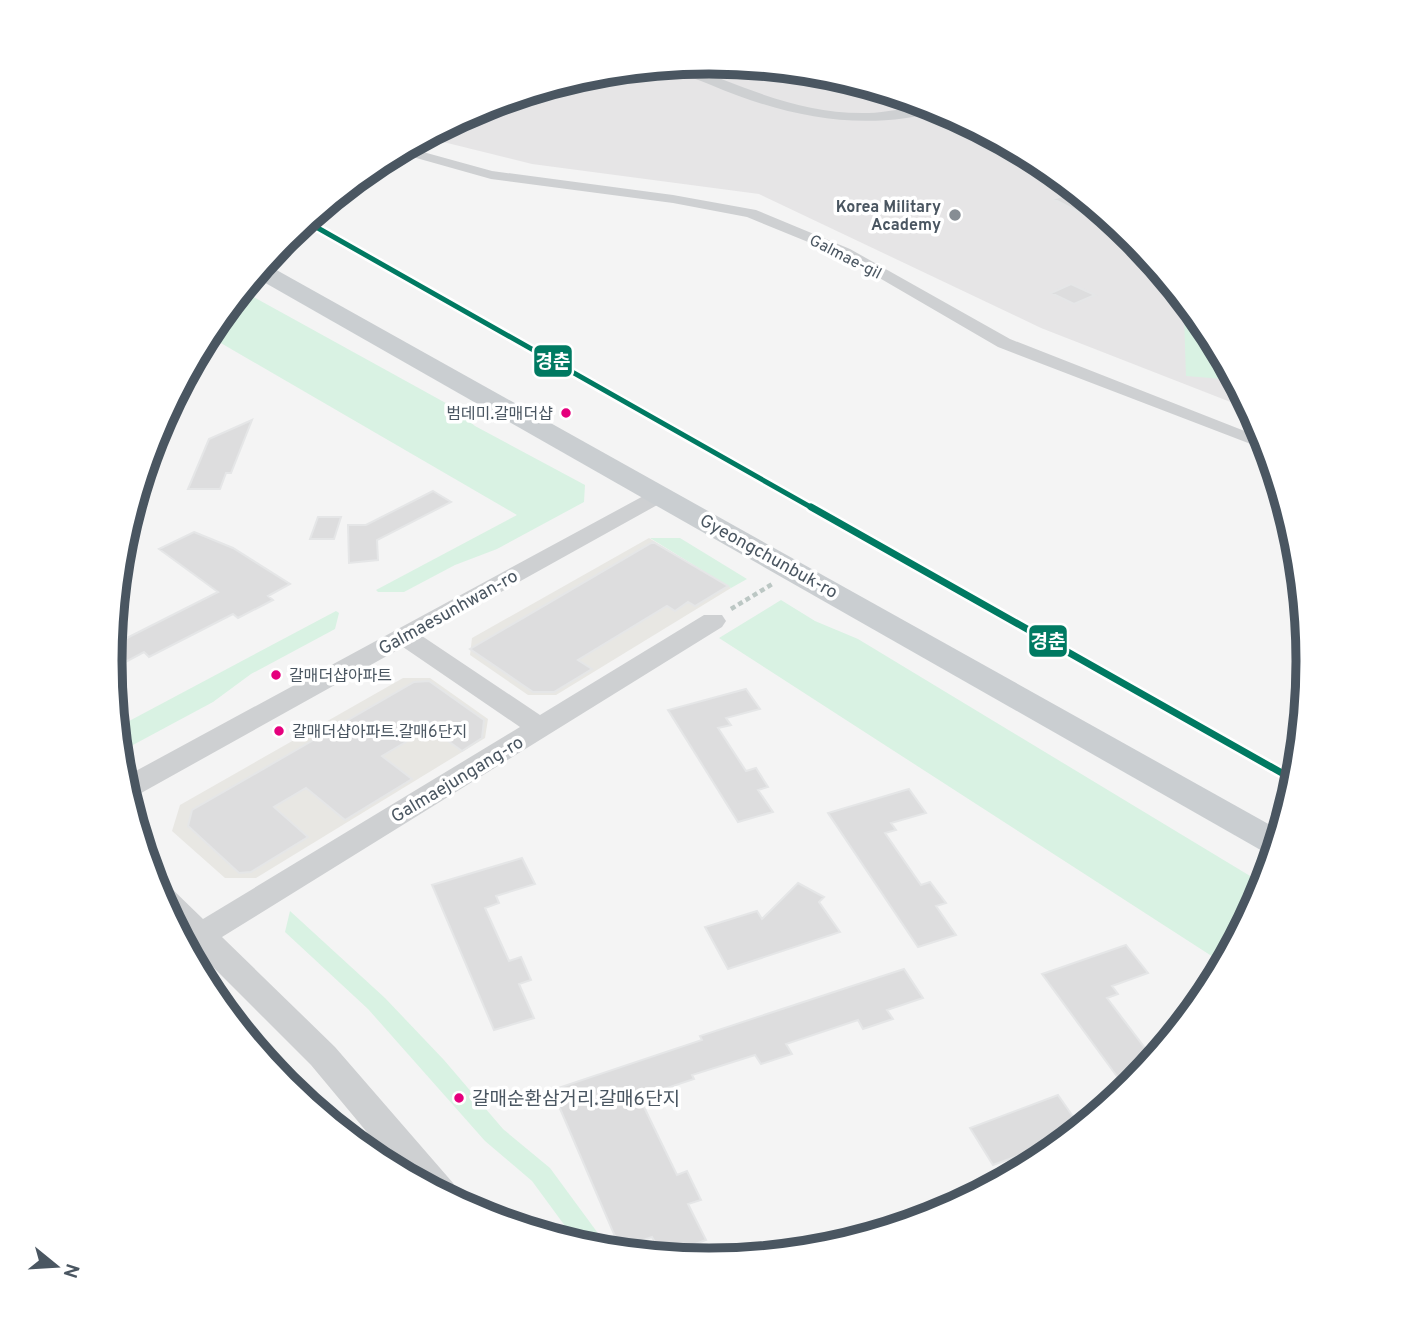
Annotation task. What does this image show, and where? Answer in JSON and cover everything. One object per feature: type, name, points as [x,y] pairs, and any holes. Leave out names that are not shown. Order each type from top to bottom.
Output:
[{"type":"main road","name":"Gyeongchunbuk-ro","points":[[267,274],[982,675],[1268,840]]},
{"type":"street","points":[[698,74],[795,111],[873,118],[921,113]]},
{"type":"street","name":"Galmae-gil","points":[[414,153],[491,175],[751,212],[845,253],[1004,343],[1254,440]]},
{"type":"street","name":"Galmaesunhwan-ro","points":[[135,784],[660,494]]},
{"type":"street","name":"Galmaejungang-ro","points":[[201,935],[712,621]]},
{"type":"street","points":[[404,636],[540,728]]},
{"type":"street","points":[[179,914],[323,1056],[423,1174]]},
{"type":"path","points":[[712,621],[793,571]]},
{"type":"shaded area","name":"Korea Military Academy","points":[[671,75],[747,75],[786,79],[824,85],[898,105],[934,118],[1003,152],[1067,195],[1096,219],[1151,274],[1175,303],[1218,367],[1238,405],[1041,328],[759,194],[532,164],[437,140],[484,118],[557,94],[594,85]]},
{"type":"shaded area","points":[[649,538],[731,588],[556,695],[528,695],[470,655],[472,638]]},
{"type":"shaded area","points":[[403,678],[430,678],[488,719],[485,738],[256,878],[225,878],[172,831],[180,805]]},
{"type":"green space","points":[[250,295],[453,407],[475,426],[585,485],[584,502],[497,549],[455,565],[404,592],[378,592],[376,590],[517,515],[217,341]]},
{"type":"green space","points":[[1184,316],[1224,379],[1186,376]]},
{"type":"green space","points":[[650,538],[680,538],[747,579],[731,588]]},
{"type":"green space","points":[[781,600],[815,621],[858,639],[1255,879],[1218,955],[1216,959],[719,638]]},
{"type":"green space","points":[[336,611],[339,613],[335,629],[251,674],[213,702],[128,747],[125,723]]},
{"type":"green space","points":[[290,911],[385,998],[444,1060],[503,1129],[550,1168],[602,1238],[569,1231],[532,1181],[485,1141],[368,1009],[285,932]]},
{"type":"building","points":[[1066,195],[1100,223],[1053,199]]},
{"type":"building","points":[[1071,284],[1095,295],[1074,304],[1051,293]]},
{"type":"building","points":[[252,420],[231,473],[226,473],[220,489],[188,489],[209,439]]},
{"type":"building","points":[[433,491],[451,502],[377,540],[378,560],[349,563],[348,525],[366,525]]},
{"type":"building","points":[[318,517],[341,517],[334,539],[310,539]]},
{"type":"building","points":[[194,532],[233,548],[290,584],[268,596],[273,600],[238,618],[233,614],[149,657],[144,652],[122,664],[123,640],[218,592],[159,549]]},
{"type":"building","points":[[653,542],[728,586],[695,606],[688,602],[675,611],[667,606],[578,660],[592,669],[554,692],[533,692],[470,649]]},
{"type":"building","points":[[429,681],[484,720],[482,738],[462,751],[430,728],[382,756],[412,779],[345,820],[306,788],[274,807],[308,837],[251,872],[239,873],[188,826],[192,810],[414,682]]},
{"type":"building","points":[[746,689],[760,709],[726,718],[731,725],[718,728],[746,771],[756,768],[768,787],[758,790],[773,812],[738,822],[668,710]]},
{"type":"building","points":[[909,789],[926,813],[891,823],[896,830],[885,833],[921,885],[930,882],[946,903],[936,906],[956,935],[918,947],[828,813]]},
{"type":"building","points":[[522,858],[535,884],[496,896],[499,903],[485,908],[509,961],[521,957],[531,980],[519,984],[534,1018],[494,1030],[432,885]]},
{"type":"building","points":[[798,883],[824,897],[819,902],[840,932],[728,969],[705,927],[757,911],[762,919]]},
{"type":"building","points":[[1126,945],[1148,973],[1112,986],[1118,994],[1107,998],[1148,1052],[1120,1080],[1042,974]]},
{"type":"building","points":[[904,969],[923,998],[887,1010],[893,1019],[863,1029],[858,1020],[786,1044],[792,1054],[761,1064],[755,1055],[692,1075],[694,1079],[652,1093],[657,1103],[644,1107],[677,1175],[687,1171],[701,1200],[688,1204],[706,1240],[686,1247],[657,1246],[652,1237],[634,1243],[617,1241],[552,1090],[702,1040],[700,1036]]},
{"type":"building","points":[[1058,1095],[1075,1120],[1033,1150],[993,1165],[970,1128]]},
{"type":"transit line","name":"경춘","points":[[314,226],[1285,775]]},
{"type":"place","name":"Korea Military Academy","points":[[955,215]]},
{"type":"place","name":"범데미.갈매더샵","points":[[566,413]]},
{"type":"place","name":"갈매더샵아파트","points":[[276,675]]},
{"type":"place","name":"갈매더샵아파트.갈매6단지","points":[[279,731]]},
{"type":"place","name":"갈매순환삼거리.갈매6단지","points":[[459,1098]]}]
